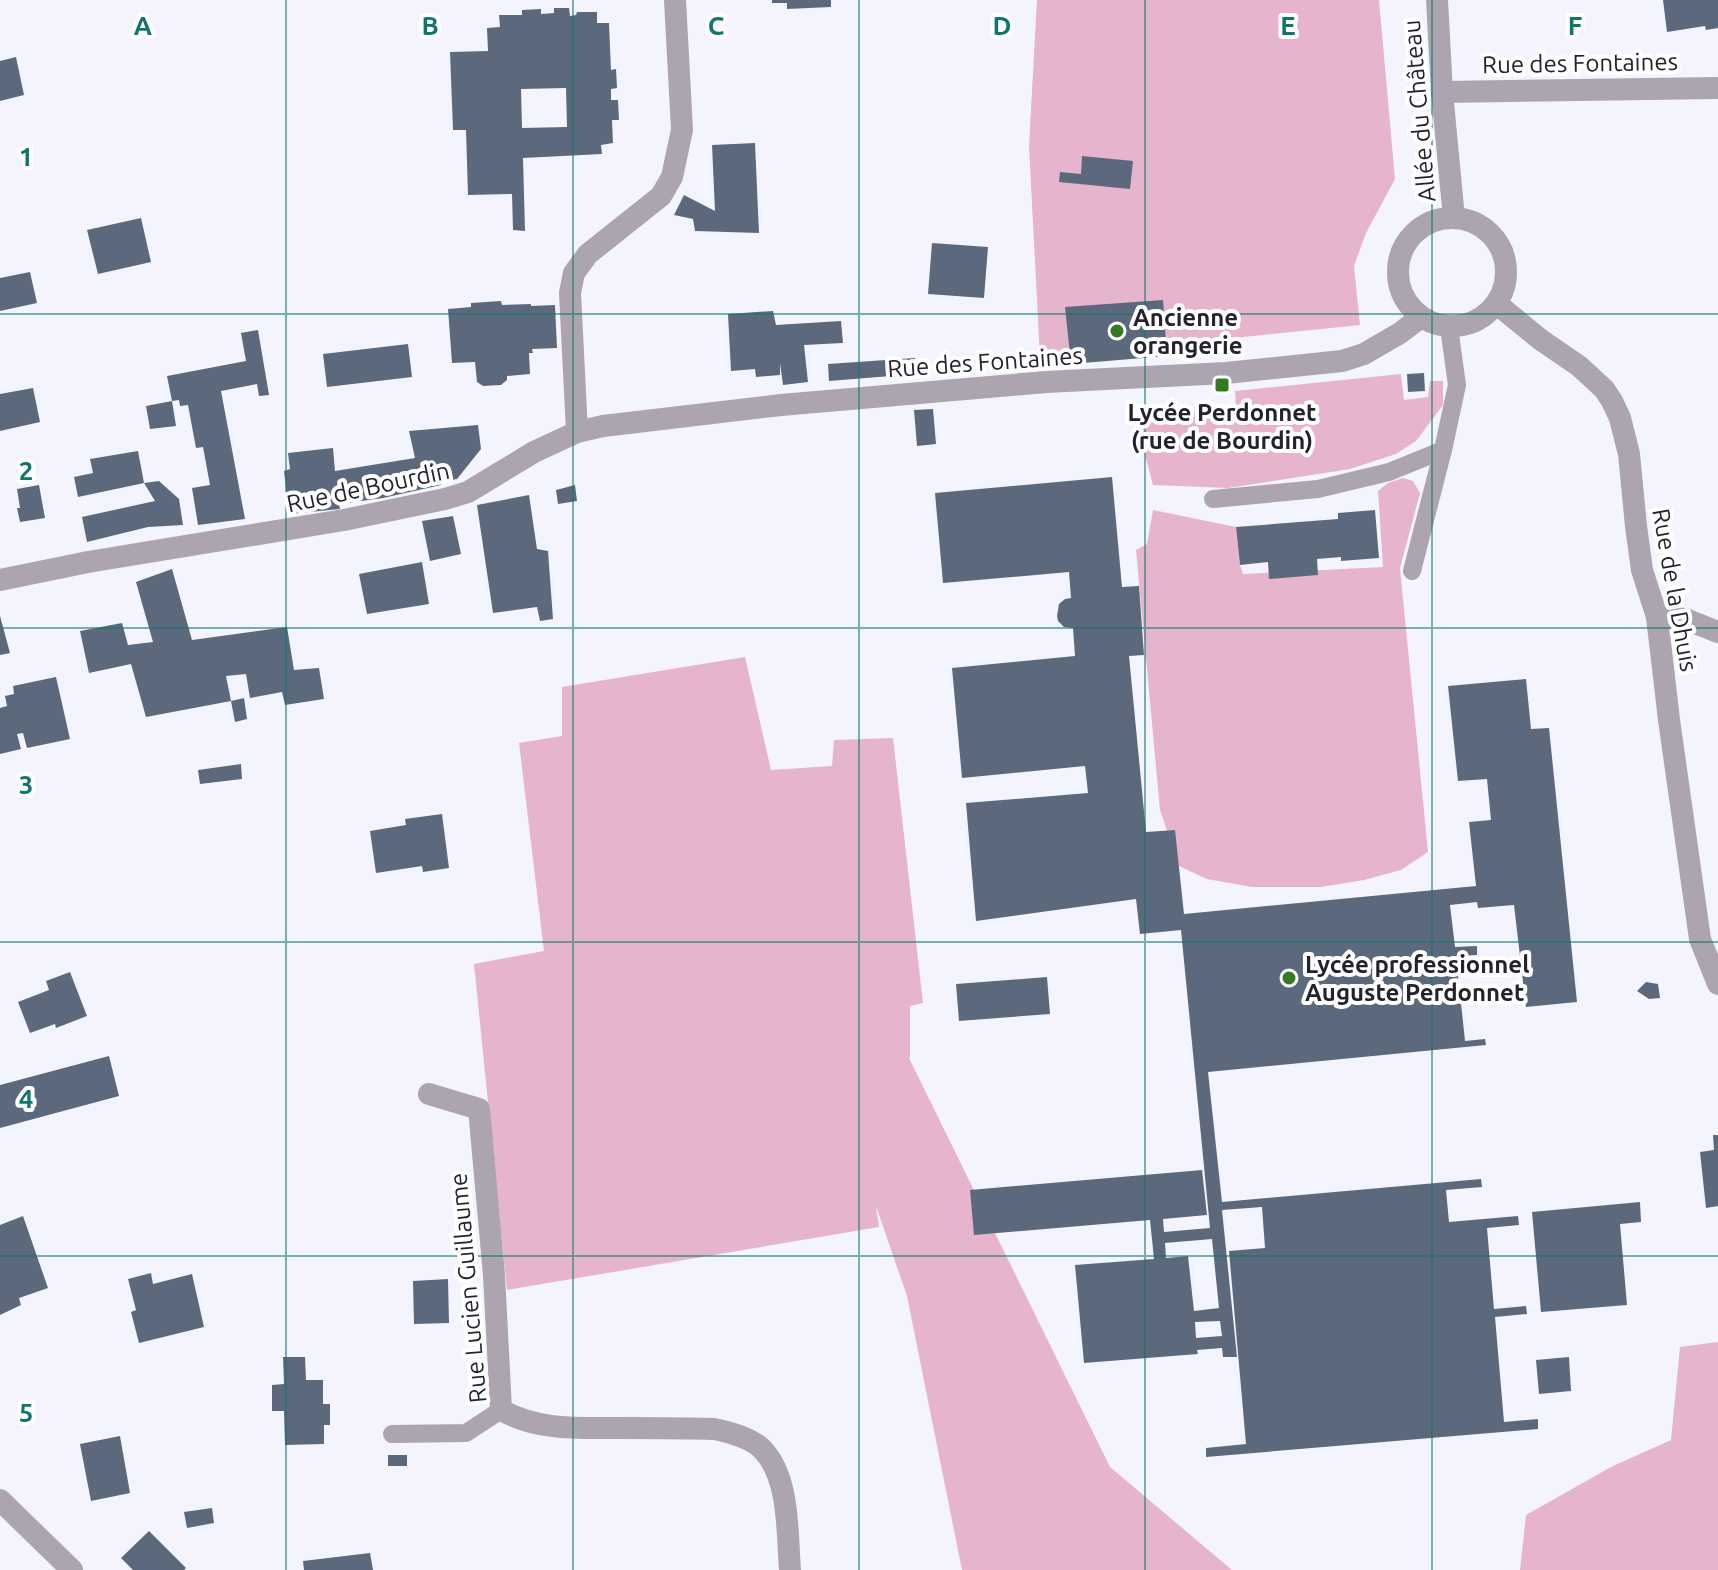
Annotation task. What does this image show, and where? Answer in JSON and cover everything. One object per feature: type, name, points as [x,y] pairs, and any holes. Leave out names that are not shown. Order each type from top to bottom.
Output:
[{"type":"street","points":[[577,432],[570,293],[574,273],[588,254],[661,196],[672,177],[682,130],[675,0]]},
{"type":"street","name":"Allée du Château","points":[[1437,0],[1454,218]]},
{"type":"street","name":"Rue des Fontaines","points":[[1442,92],[1718,88]]},
{"type":"street","points":[[1454,218],[1471,221],[1485,229],[1497,241],[1507,273],[1497,304],[1484,317],[1468,325],[1449,327],[1421,317],[1408,305],[1400,290],[1400,255],[1408,240],[1421,228],[1437,220],[1454,218]]},
{"type":"street","name":"Rue de la Dhuis","points":[[1497,304],[1579,366],[1604,389],[1626,438],[1638,548],[1657,617],[1700,939],[1718,984]]},
{"type":"street","name":"Rue des Fontaines","points":[[781,405],[1046,382],[1226,373],[1342,361],[1364,354],[1421,317]]},
{"type":"street","name":"Rue de Bourdin","points":[[0,580],[88,562],[344,520],[445,499],[468,492],[534,452],[577,432],[603,426],[781,405]]},
{"type":"street","points":[[1657,617],[1685,619],[1718,632]]},
{"type":"street","name":"Rue Lucien Guillaume","points":[[429,1094],[479,1109],[494,1275],[501,1410],[531,1423],[564,1428],[714,1429],[736,1434],[760,1447],[780,1476],[790,1570]]},
{"type":"street","points":[[0,1500],[72,1570]]},
{"type":"lane","points":[[1412,571],[1457,385],[1449,327]]},
{"type":"lane","points":[[1213,499],[1318,489],[1389,472],[1443,450]]},
{"type":"lane","points":[[392,1434],[466,1433],[501,1410]]},
{"type":"shaded area","points":[[1037,0],[1379,0],[1395,179],[1366,233],[1354,266],[1360,325],[1040,358],[1029,146]]},
{"type":"shaded area","points":[[1401,374],[1404,400],[1428,397],[1430,381],[1443,381],[1443,405],[1416,441],[1396,454],[1350,469],[1228,488],[1153,485],[1135,416],[1236,409],[1235,391]]},
{"type":"shaded area","points":[[1403,478],[1413,481],[1420,493],[1400,568],[1428,852],[1401,870],[1321,887],[1252,887],[1207,879],[1179,866],[1160,810],[1136,550],[1147,544],[1153,510],[1236,527],[1243,574],[1383,567],[1378,491],[1388,483]]},
{"type":"shaded area","points":[[745,657],[771,770],[832,766],[834,740],[893,738],[923,1003],[910,1006],[909,1058],[1110,1467],[1232,1570],[962,1570],[907,1296],[876,1206],[879,1227],[507,1290],[474,964],[544,951],[519,743],[562,736],[562,687]]},
{"type":"shaded area","points":[[1718,1342],[1718,1570],[1520,1570],[1526,1515],[1611,1467],[1671,1440],[1680,1347]]},
{"type":"building","points":[[772,0],[831,0],[831,7],[787,9],[787,3],[772,3]]},
{"type":"building","points":[[1663,0],[1718,0],[1718,28],[1706,30],[1705,26],[1667,32]]},
{"type":"building","points":[[554,8],[569,8],[570,16],[577,12],[597,12],[597,23],[609,23],[611,70],[616,69],[617,88],[611,89],[611,100],[618,100],[619,120],[612,120],[613,143],[601,145],[602,154],[523,158],[525,231],[513,230],[512,194],[468,195],[466,130],[453,130],[450,52],[488,51],[487,28],[500,27],[499,15],[522,15],[522,10],[541,9],[541,14],[554,13]],"holes":[[[566,88],[567,127],[522,128],[521,89]]]},
{"type":"building","points":[[16,57],[24,95],[0,101],[0,61]]},
{"type":"building","points":[[755,143],[759,233],[695,231],[693,219],[674,215],[684,195],[715,211],[712,145]]},
{"type":"building","points":[[1082,156],[1133,161],[1130,189],[1059,182],[1060,172],[1081,174]]},
{"type":"building","points":[[141,218],[151,262],[98,274],[87,230]]},
{"type":"building","points":[[932,243],[988,247],[984,298],[928,294]]},
{"type":"building","points":[[30,272],[37,303],[0,311],[0,278]]},
{"type":"building","name":"Ancienne orangerie","points":[[1163,300],[1167,356],[1071,364],[1065,307]]},
{"type":"building","points":[[501,301],[502,305],[555,305],[557,348],[532,349],[533,353],[529,353],[530,374],[507,376],[501,385],[483,386],[477,382],[475,362],[452,363],[448,309],[471,307],[471,303]]},
{"type":"building","points":[[773,311],[776,325],[841,321],[843,343],[804,345],[808,382],[783,385],[780,363],[780,375],[756,377],[755,369],[731,371],[728,314]]},
{"type":"building","points":[[258,330],[269,395],[259,396],[257,384],[221,391],[245,519],[198,525],[192,488],[210,485],[203,447],[196,448],[188,405],[180,406],[179,400],[172,401],[167,376],[246,361],[241,333]]},
{"type":"building","points":[[408,344],[412,377],[327,387],[323,354]]},
{"type":"building","points":[[915,358],[916,374],[829,381],[828,364]]},
{"type":"building","points":[[1424,373],[1425,391],[1408,392],[1407,374]]},
{"type":"building","points":[[33,388],[40,422],[0,431],[0,394]]},
{"type":"building","points":[[172,401],[176,426],[150,429],[146,406]]},
{"type":"building","points":[[933,409],[936,444],[917,446],[914,410]]},
{"type":"building","points":[[478,425],[481,449],[457,479],[383,498],[339,504],[340,509],[289,514],[284,471],[290,469],[288,453],[333,448],[335,471],[415,458],[409,431]]},
{"type":"building","points":[[138,451],[144,483],[78,497],[74,477],[93,473],[90,459]]},
{"type":"building","points":[[1112,477],[1122,587],[1139,586],[1144,655],[1129,656],[1146,832],[1175,830],[1184,914],[1476,886],[1469,822],[1491,820],[1487,779],[1458,781],[1448,686],[1526,679],[1531,729],[1549,728],[1577,1002],[1526,1007],[1514,905],[1478,908],[1477,902],[1450,905],[1455,947],[1477,946],[1477,955],[1456,956],[1460,995],[1482,994],[1482,1002],[1461,1003],[1465,1041],[1485,1039],[1486,1045],[1208,1072],[1222,1202],[1481,1179],[1482,1187],[1446,1190],[1449,1222],[1518,1216],[1519,1225],[1487,1228],[1494,1309],[1526,1306],[1527,1314],[1495,1317],[1504,1422],[1538,1419],[1538,1429],[1206,1457],[1206,1448],[1246,1444],[1229,1251],[1265,1248],[1262,1207],[1222,1210],[1237,1357],[1223,1357],[1222,1348],[1197,1350],[1198,1354],[1084,1363],[1075,1265],[1154,1259],[1150,1220],[974,1235],[970,1190],[1202,1170],[1207,1215],[1163,1219],[1164,1232],[1210,1228],[1181,930],[1140,934],[1136,899],[976,921],[966,803],[1088,793],[1085,766],[962,778],[952,668],[1075,656],[1073,628],[1064,627],[1057,616],[1059,604],[1071,598],[1069,572],[943,583],[935,493]],"holes":[[[1212,1239],[1219,1308],[1194,1311],[1188,1256],[1166,1258],[1165,1243]],[[1220,1321],[1222,1336],[1196,1338],[1195,1322]]]},
{"type":"building","points":[[159,481],[179,499],[183,525],[148,527],[87,542],[82,517],[155,501],[144,483]]},
{"type":"building","points":[[39,485],[45,518],[20,522],[17,489]]},
{"type":"building","points":[[575,485],[577,501],[558,504],[556,490]]},
{"type":"building","points":[[529,495],[537,549],[548,551],[553,619],[540,621],[537,607],[493,613],[477,505]]},
{"type":"building","points":[[1375,510],[1379,558],[1317,559],[1318,575],[1269,579],[1268,562],[1240,565],[1236,527],[1338,519],[1338,513]]},
{"type":"building","points":[[453,516],[461,554],[430,561],[422,521]]},
{"type":"building","points":[[422,562],[429,604],[367,614],[359,574]]},
{"type":"building","points":[[172,569],[192,640],[287,627],[294,670],[319,668],[324,699],[285,705],[282,692],[250,698],[246,674],[226,676],[231,701],[146,717],[131,664],[89,673],[80,631],[122,623],[128,645],[153,642],[136,582]]},
{"type":"building","points":[[0,616],[10,653],[0,655]]},
{"type":"building","points":[[56,677],[70,739],[27,748],[23,733],[17,734],[21,749],[0,754],[0,708],[7,706],[5,696],[14,694],[13,686]]},
{"type":"building","points":[[244,698],[247,719],[235,722],[231,701]]},
{"type":"building","points":[[241,764],[242,779],[200,784],[198,770]]},
{"type":"building","points":[[442,814],[449,868],[423,872],[422,866],[376,873],[370,831],[406,825],[405,819]]},
{"type":"building","points":[[70,972],[87,1016],[56,1028],[55,1024],[30,1033],[18,1002],[49,990],[46,981]]},
{"type":"building","points":[[1047,977],[1050,1014],[959,1021],[956,984]]},
{"type":"building","points":[[1646,982],[1658,984],[1660,998],[1649,999],[1637,991]]},
{"type":"building","points":[[109,1056],[119,1096],[0,1128],[0,1085]]},
{"type":"building","points":[[1713,1135],[1718,1135],[1718,1206],[1706,1208],[1700,1152],[1714,1150]]},
{"type":"building","points":[[1640,1202],[1641,1222],[1620,1224],[1627,1305],[1541,1312],[1532,1212]]},
{"type":"building","points":[[23,1216],[48,1288],[19,1298],[21,1305],[0,1315],[0,1225]]},
{"type":"building","points":[[151,1273],[153,1284],[192,1274],[204,1327],[139,1343],[131,1312],[136,1310],[128,1279]]},
{"type":"building","points":[[448,1279],[449,1323],[414,1324],[413,1281]]},
{"type":"building","points":[[283,1357],[305,1357],[306,1380],[323,1380],[323,1404],[330,1404],[330,1425],[324,1425],[324,1444],[285,1445],[284,1411],[272,1411],[272,1385],[284,1384]]},
{"type":"building","points":[[1569,1357],[1571,1391],[1539,1394],[1536,1360]]},
{"type":"building","points":[[120,1436],[130,1493],[91,1501],[80,1444]]},
{"type":"building","points":[[388,1455],[407,1455],[407,1466],[388,1466]]},
{"type":"building","points":[[212,1508],[214,1523],[187,1528],[184,1512]]},
{"type":"building","points":[[149,1531],[186,1568],[184,1570],[133,1570],[121,1558]]},
{"type":"building","points":[[370,1553],[373,1570],[304,1570],[303,1561]]},
{"type":"place","name":"Ancienne orangerie","points":[[1117,331]]},
{"type":"place","name":"Lycée Perdonnet (rue de Bourdin)","points":[[1222,385]]},
{"type":"place","name":"Lycée professionnel Auguste Perdonnet","points":[[1289,978]]}]
